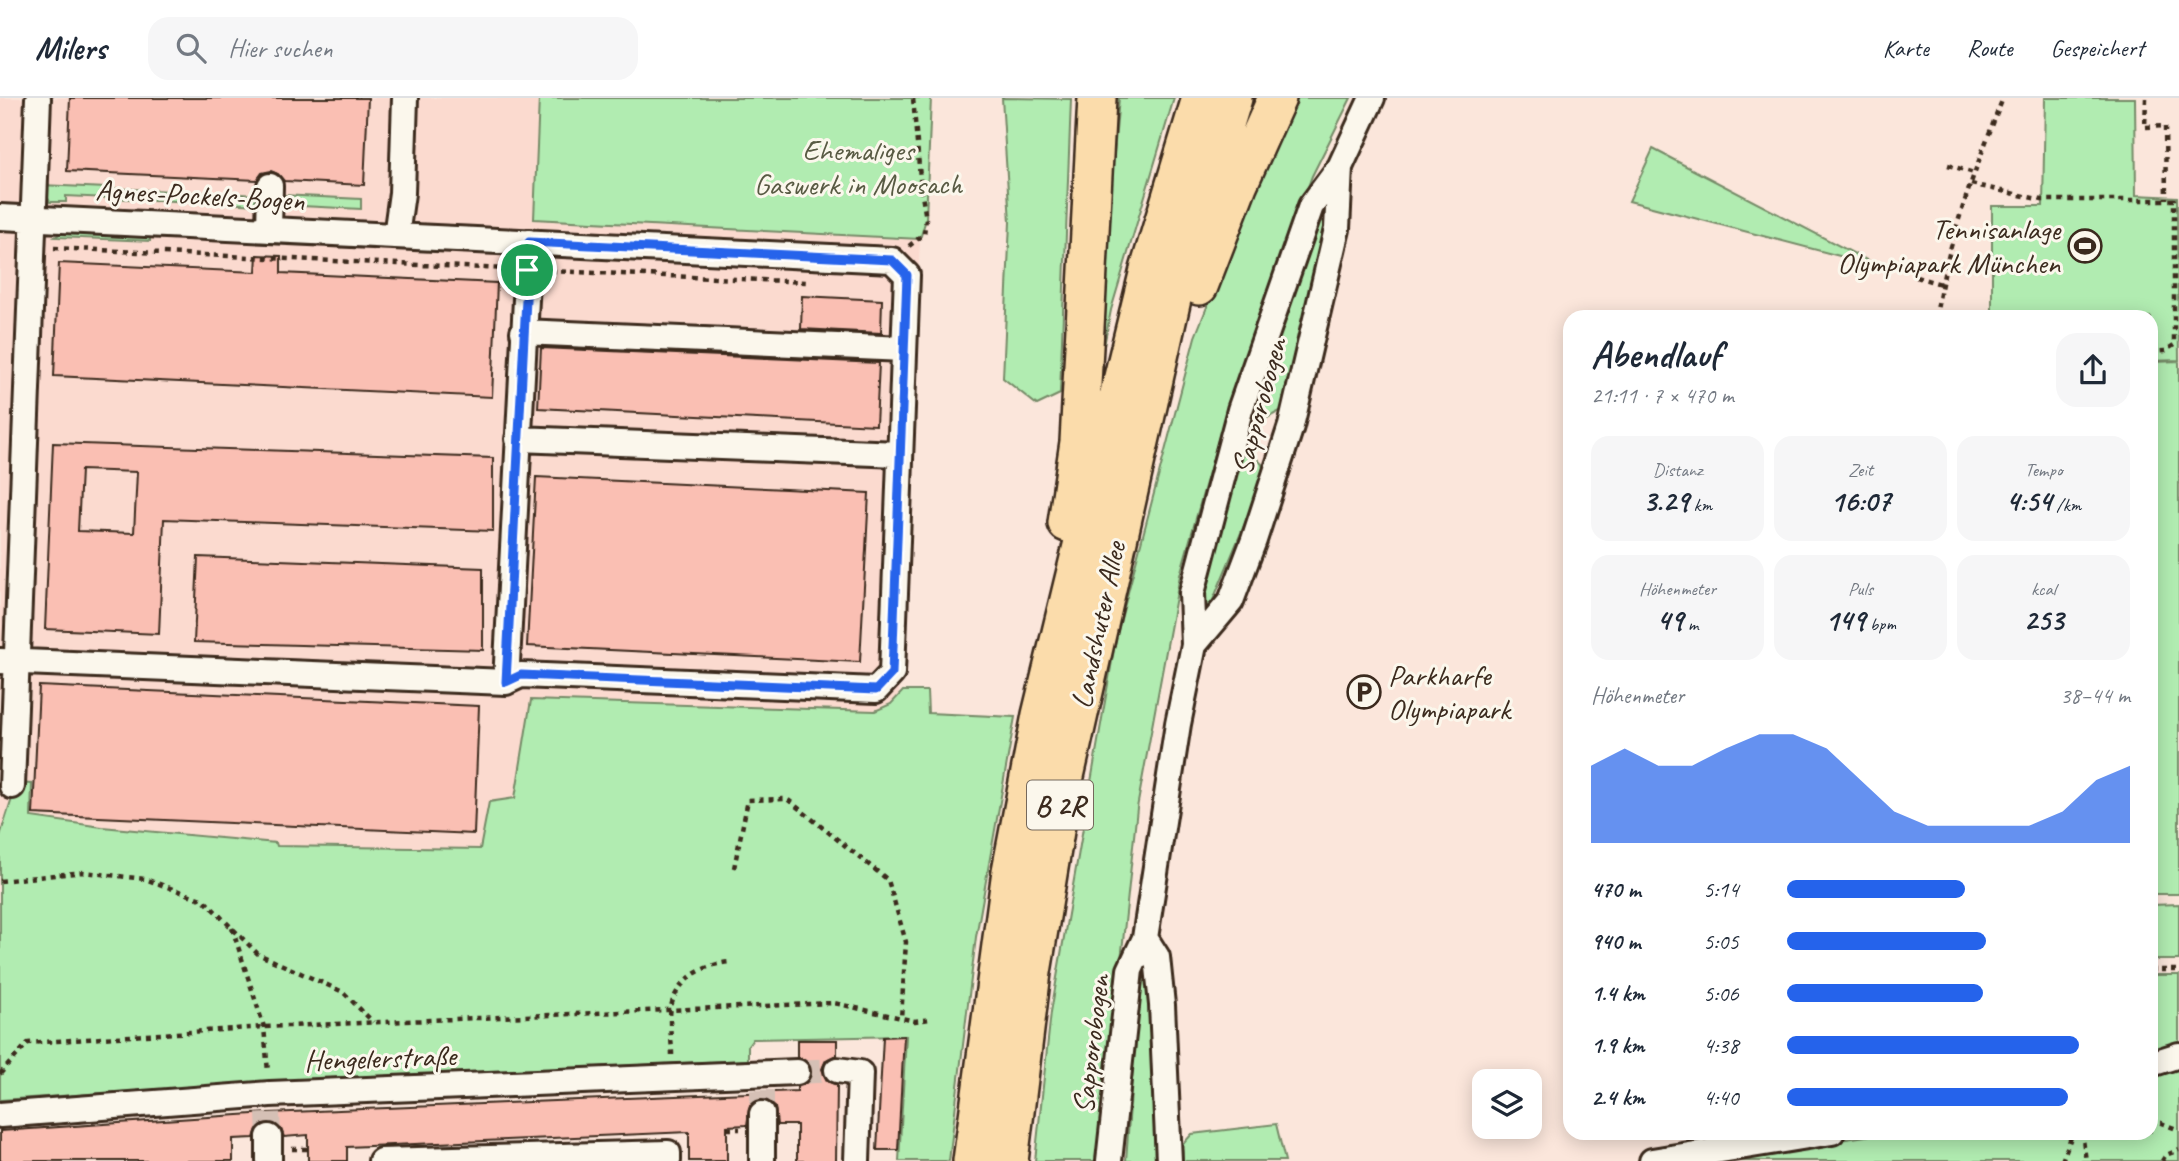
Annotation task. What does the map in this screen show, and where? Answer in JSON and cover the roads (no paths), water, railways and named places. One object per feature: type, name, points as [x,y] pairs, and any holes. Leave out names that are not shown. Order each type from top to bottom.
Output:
[{"type":"highway","name":"Landshuter Allee","points":[[972,1161],[1010,871],[1041,715],[1149,270],[1201,98]]},
{"type":"highway","name":"Landshuter Allee","points":[[1009,1161],[1031,972],[1059,807],[1135,454],[1174,290],[1233,98]]},
{"type":"highway","name":"B 2R","points":[[1135,454],[1238,184],[1276,98]]},
{"type":"highway","name":"Landshuter Allee","points":[[1041,715],[1079,442],[1096,105]]},
{"type":"street","points":[[12,786],[8,662],[38,98]]},
{"type":"street","points":[[396,236],[402,192],[405,98]]},
{"type":"street","name":"Sapporobogen","points":[[1109,1161],[1130,970],[1146,938],[1175,737],[1194,645],[1192,593],[1240,410],[1311,206],[1340,167],[1373,98]]},
{"type":"street","name":"Sapporobogen","points":[[1194,645],[1231,601],[1291,426],[1337,229],[1340,167]]},
{"type":"street","points":[[269,230],[270,186]]},
{"type":"street","name":"Agnes-Pockels-Bogen","points":[[0,217],[892,260],[907,275],[904,349]]},
{"type":"street","points":[[506,682],[529,242]]},
{"type":"street","points":[[8,662],[506,682],[521,675],[876,690],[892,673],[904,349],[523,332]]},
{"type":"street","points":[[518,439],[899,454]]},
{"type":"street","name":"Sapporobogen","points":[[1146,938],[1157,957],[1162,1005],[1169,1161]]},
{"type":"street","points":[[2158,1062],[2179,1055]]},
{"type":"street","points":[[837,1070],[860,1073],[857,1161]]},
{"type":"street","name":"Hengelerstraße","points":[[0,1115],[269,1126],[673,1077],[762,1093],[797,1072]]},
{"type":"street","points":[[762,1093],[762,1161]]},
{"type":"street","points":[[1652,1161],[1782,1140]]},
{"type":"street","points":[[381,1161],[668,1153],[668,1161]]},
{"type":"tunnel","points":[[797,1072],[837,1070]]},
{"type":"tunnel","points":[[762,1090],[762,1114]]},
{"type":"tunnel","points":[[268,1113],[269,1137]]},
{"type":"place","name":"Tennisanlage Olympiapark München","points":[[2085,246]]},
{"type":"place","name":"Parkharfe Olympiapark","points":[[1364,692]]},
{"type":"park label","name":"Ehemaliges Gaswerk in Moosach","points":[[858,167]]}]
